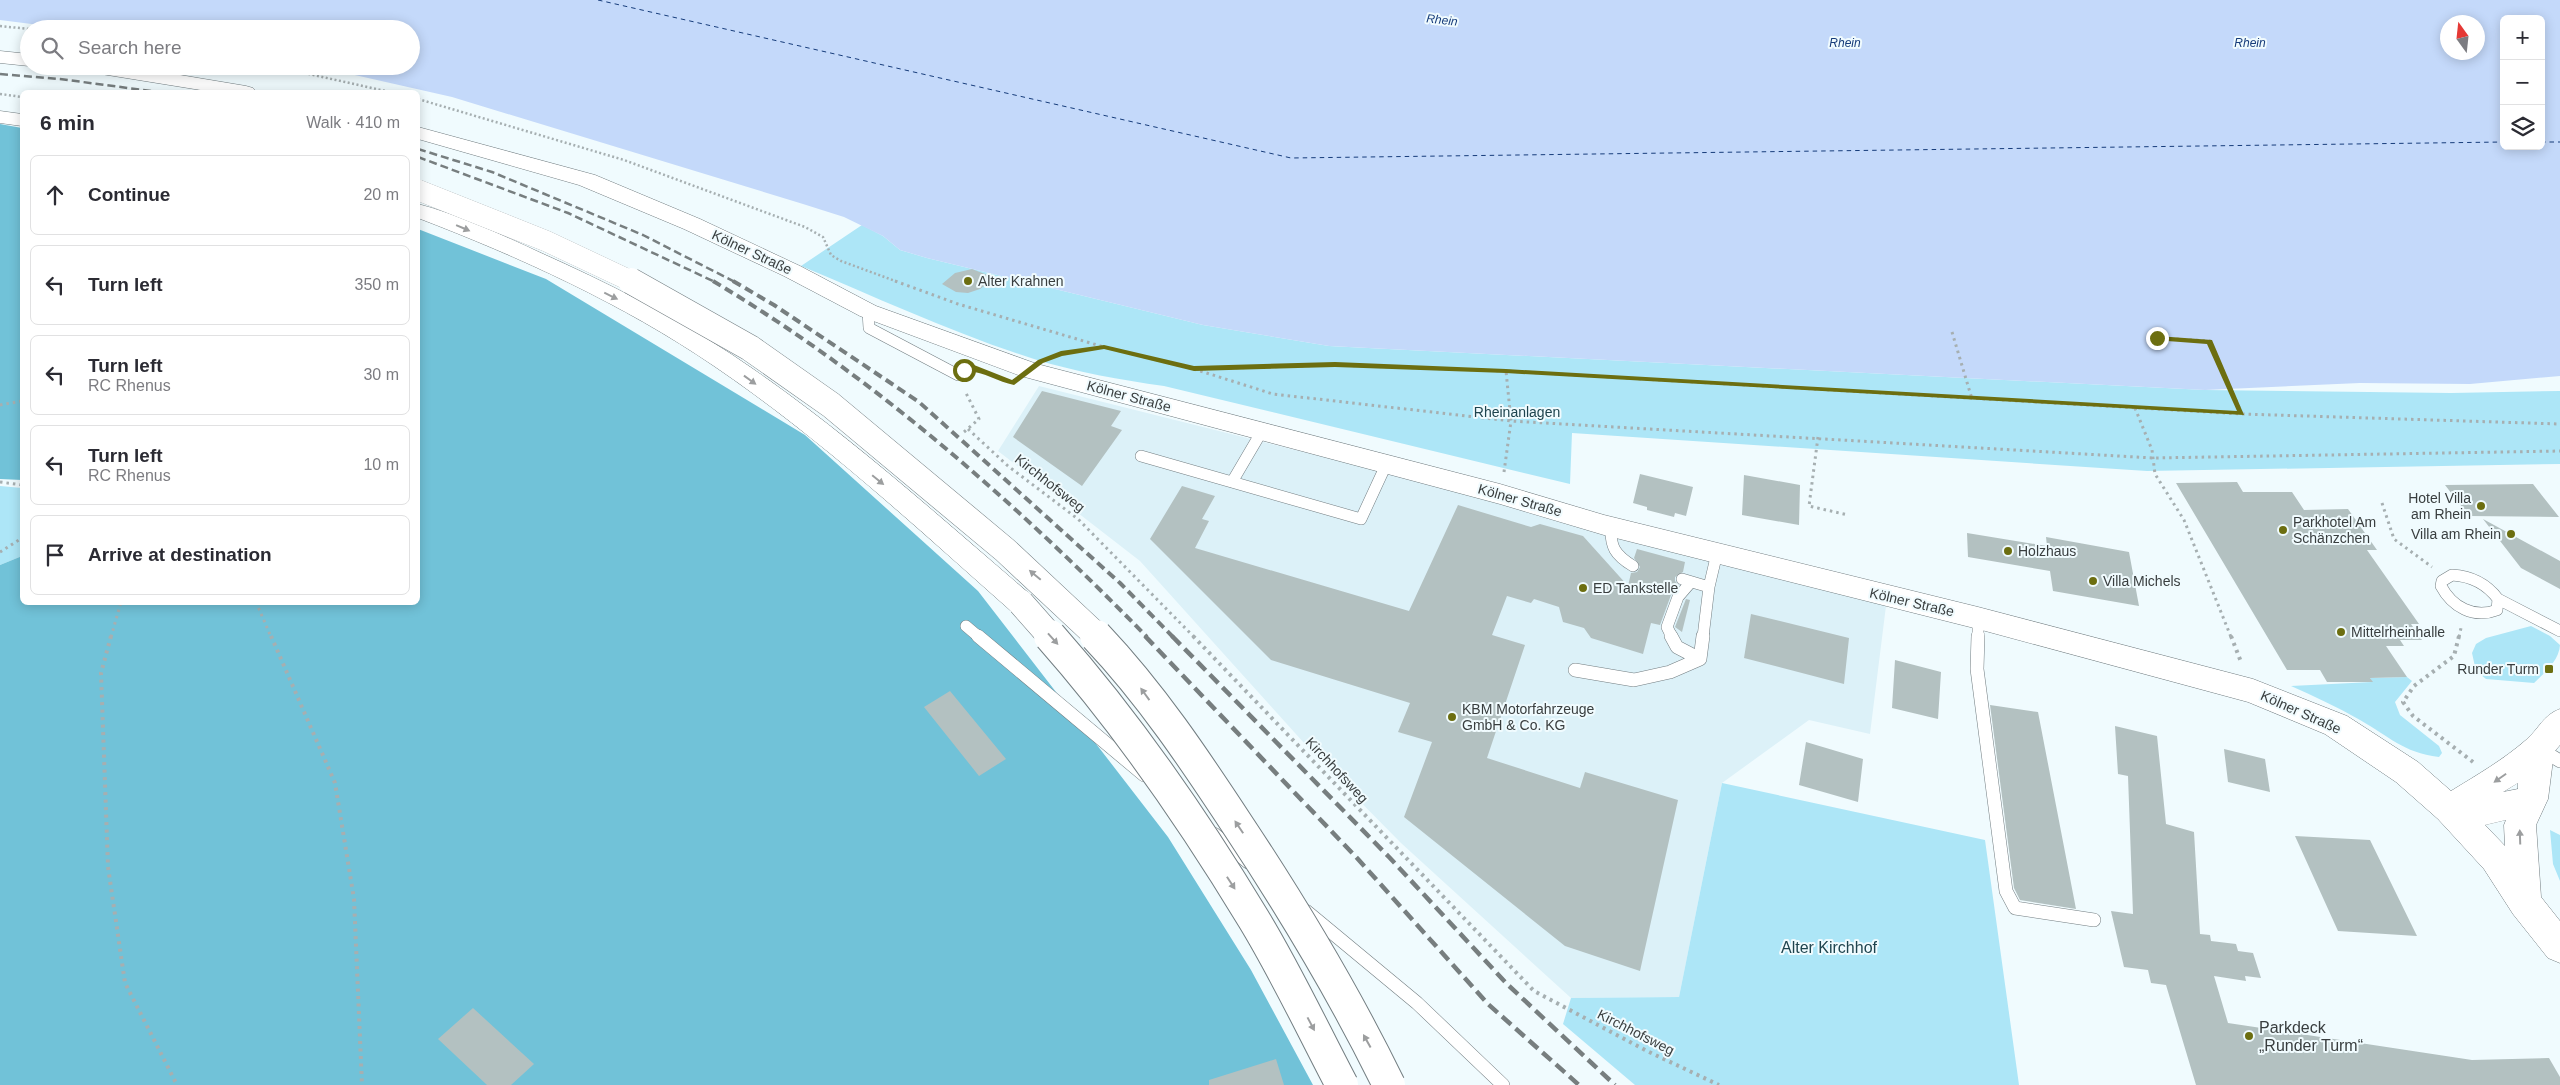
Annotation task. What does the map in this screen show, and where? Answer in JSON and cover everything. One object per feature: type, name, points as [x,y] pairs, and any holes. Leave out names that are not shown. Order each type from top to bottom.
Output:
[{"type":"main road","points":[[0,57],[20,59]]},
{"type":"main road","points":[[143,75],[234,90]]},
{"type":"main road","points":[[0,101],[20,103]]},
{"type":"main road","points":[[0,117],[20,120]]},
{"type":"main road","name":"Kölner Straße","points":[[420,134],[587,180],[701,228],[792,271],[868,311],[1030,370],[1500,494],[1611,526],[1978,618],[2253,691],[2336,725],[2407,772],[2448,809],[2496,859],[2525,903],[2560,947]]},
{"type":"main road","points":[[420,191],[553,244],[649,291],[749,348],[830,406],[1049,587],[1131,675],[1208,779],[1295,911],[1373,1050],[1389,1085]]},
{"type":"main road","points":[[420,212],[455,224],[537,260],[630,305],[727,363],[800,417],[902,500],[1021,602],[1098,690],[1173,793],[1254,918],[1342,1085]]},
{"type":"main road","points":[[2525,903],[2520,825],[2550,755],[2560,722]]},
{"type":"main road","points":[[2448,809],[2550,755]]},
{"type":"main road","points":[[2448,809],[2485,811],[2532,799]]},
{"type":"lane","points":[[868,311],[869,328],[958,375]]},
{"type":"lane","points":[[1232,482],[1262,431]]},
{"type":"lane","points":[[1142,456],[1361,519],[1386,465]]},
{"type":"lane","points":[[1611,526],[1609,545],[1616,556],[1633,566]]},
{"type":"lane","points":[[1700,659],[1709,586],[1717,553]]},
{"type":"lane","points":[[2498,600],[2497,610],[2491,613],[2474,613],[2465,610],[2449,599],[2441,586],[2446,577],[2461,575],[2470,578],[2488,587],[2498,600],[2560,631]]},
{"type":"lane","points":[[1700,659],[1677,647],[1667,628],[1678,596],[1687,581],[1709,586]]},
{"type":"lane","points":[[1978,618],[1977,669],[2006,891],[2015,908],[2094,920]]},
{"type":"lane","points":[[966,626],[1417,1004],[1503,1085]]},
{"type":"lane","points":[[1575,670],[1634,680],[1670,672],[1700,659]]},
{"type":"path","points":[[0,26],[20,28]]},
{"type":"path","points":[[314,75],[381,90]]},
{"type":"path","points":[[0,94],[20,97]]},
{"type":"path","points":[[420,100],[624,160],[805,227],[821,235],[828,242],[831,255],[841,261],[958,304],[1104,347],[1194,369],[1273,394],[1511,421],[1818,437],[2153,458],[2560,452]]},
{"type":"path","points":[[1952,332],[1972,399]]},
{"type":"path","points":[[2157,338],[2210,342],[2242,414]]},
{"type":"path","points":[[1030,370],[1041,361],[1061,354],[1104,347]]},
{"type":"path","points":[[1194,369],[1335,365],[1506,371],[2242,414],[2560,424]]},
{"type":"path","points":[[1500,494],[1511,421],[1506,371]]},
{"type":"path","name":"Kirchhofsweg","points":[[958,375],[959,383],[973,404],[979,419],[966,431],[1008,466],[1078,519],[1214,657],[1534,991],[1647,1051],[1719,1085]]},
{"type":"path","points":[[0,405],[20,401]]},
{"type":"path","points":[[2135,408],[2152,450],[2155,474],[2184,520],[2253,691]]},
{"type":"path","points":[[1818,437],[1809,506],[1848,515]]},
{"type":"path","points":[[0,482],[20,485]]},
{"type":"path","points":[[2382,503],[2394,539],[2446,577]]},
{"type":"path","points":[[0,552],[20,539]]},
{"type":"path","points":[[120,605],[101,674],[108,867],[125,983],[177,1085]]},
{"type":"path","points":[[257,605],[335,783],[354,899],[362,1085]]},
{"type":"path","points":[[2465,610],[2454,656],[2414,686],[2403,702],[2413,716],[2498,781]]},
{"type":"shaded area","points":[[0,124],[20,128],[20,480],[0,479]]},
{"type":"shaded area","points":[[420,230],[546,279],[805,435],[978,591],[1168,837],[1251,970],[1313,1085],[0,1085],[0,565],[20,557],[20,605],[420,605]]},
{"type":"shaded area","points":[[1039,386],[1315,455],[1570,506],[1888,590],[1870,734],[1809,720],[1722,783],[1679,997],[1571,998],[1401,843],[1322,763],[1140,561],[998,451]]},
{"type":"green space","name":"Rheinanlagen","points":[[862,225],[883,236],[900,250],[927,258],[1203,325],[1329,346],[2205,390],[2451,393],[2560,391],[2560,464],[2147,471],[1572,433],[1570,484],[1164,386],[1099,375],[1050,364],[946,327],[801,266]]},
{"type":"green space","points":[[0,486],[20,488],[20,557],[0,565]]},
{"type":"green space","points":[[2531,626],[2550,636],[2560,645],[2554,661],[2534,683],[2486,679],[2476,671],[2472,653],[2476,644],[2486,638]]},
{"type":"green space","points":[[2407,677],[2412,681],[2395,702],[2400,715],[2439,746],[2442,753],[2439,757],[2406,748],[2351,715],[2291,686],[2372,682],[2370,678]]},
{"type":"green space","name":"Alter Kirchhof","points":[[1722,783],[1985,840],[2019,1085],[1635,1085],[1563,1024],[1571,998],[1679,997]]},
{"type":"green space","points":[[2550,830],[2560,835],[2560,881],[2553,864]]},
{"type":"water","name":"Rhein","points":[[0,0],[2560,0],[2560,376],[2470,384],[2360,383],[2205,390],[1329,346],[1203,325],[927,258],[900,250],[883,236],[844,217],[452,97],[355,75],[420,75],[420,20],[20,20],[20,23],[0,20]]},
{"type":"building","name":"Alter Krahnen","points":[[972,269],[995,278],[980,289],[968,293],[956,292],[942,284],[955,273]]},
{"type":"building","points":[[1042,391],[1121,411],[1111,426],[1122,430],[1082,486],[1013,437]]},
{"type":"building","points":[[1640,474],[1693,487],[1686,516],[1675,513],[1674,517],[1647,510],[1647,507],[1633,503]]},
{"type":"building","points":[[1744,475],[1800,485],[1799,525],[1742,515]]},
{"type":"building","points":[[2237,482],[2243,492],[2292,492],[2304,510],[2348,509],[2377,550],[2367,550],[2419,624],[2411,624],[2422,640],[2400,640],[2404,646],[2386,646],[2407,677],[2370,678],[2373,682],[2327,682],[2320,670],[2287,670],[2176,483]]},
{"type":"building","points":[[2533,484],[2559,517],[2469,516],[2445,485]]},
{"type":"building","name":"KBM Motorfahrzeuge GmbH & Co. KG","points":[[1182,486],[1215,496],[1202,519],[1209,521],[1195,548],[1409,611],[1458,505],[1531,527],[1540,524],[1583,536],[1628,586],[1631,573],[1637,572],[1640,567],[1634,558],[1637,549],[1685,562],[1683,572],[1675,577],[1675,581],[1679,585],[1671,595],[1660,625],[1651,623],[1643,654],[1591,638],[1584,628],[1563,622],[1559,607],[1534,599],[1531,603],[1507,596],[1492,635],[1525,645],[1487,758],[1580,788],[1585,772],[1678,800],[1640,971],[1565,946],[1404,817],[1432,742],[1398,732],[1410,703],[1271,660],[1150,539]]},
{"type":"building","points":[[2483,519],[2560,561],[2560,589],[2521,568]]},
{"type":"building","name":"Villa Michels","points":[[1967,533],[2047,546],[2046,537],[2129,552],[2139,606],[2053,591],[2050,571],[1968,557]]},
{"type":"building","points":[[1686,599],[1690,600],[1682,632],[1675,627]]},
{"type":"building","points":[[1751,614],[1849,638],[1844,684],[1744,658]]},
{"type":"building","points":[[1895,660],[1941,672],[1938,719],[1892,708]]},
{"type":"building","points":[[950,691],[1006,759],[979,776],[924,707]]},
{"type":"building","points":[[1990,705],[2038,712],[2076,909],[2020,900],[2014,888]]},
{"type":"building","points":[[2115,726],[2157,736],[2166,824],[2194,832],[2200,934],[2210,935],[2211,941],[2236,944],[2238,951],[2253,953],[2261,978],[2245,976],[2246,981],[2214,976],[2228,1023],[2472,1060],[2549,1058],[2560,1077],[2560,1085],[2196,1085],[2166,985],[2151,983],[2148,970],[2124,967],[2111,911],[2133,914],[2128,776],[2118,774]]},
{"type":"building","points":[[1806,742],[1863,759],[1858,802],[1799,785]]},
{"type":"building","points":[[2224,749],[2265,759],[2270,792],[2228,782]]},
{"type":"building","points":[[2295,836],[2370,840],[2417,936],[2338,931]]},
{"type":"building","points":[[473,1008],[534,1064],[511,1085],[487,1085],[438,1039]]},
{"type":"building","points":[[1276,1059],[1284,1085],[1209,1085],[1209,1080]]},
{"type":"ferry route","points":[[598,0],[1291,158],[2500,142]]},
{"type":"ferry route","points":[[2545,142],[2560,142]]},
{"type":"railway","points":[[0,74],[60,79],[143,90]]},
{"type":"railway","points":[[420,150],[492,172],[643,235],[735,282]]},
{"type":"railway","points":[[420,158],[568,213],[713,281]]},
{"type":"railway","points":[[713,281],[772,318],[887,400],[995,491],[1047,538],[1147,637]]},
{"type":"railway","points":[[733,281],[774,305],[919,402],[1120,583],[1173,637]]},
{"type":"railway","points":[[1145,636],[1357,858],[1488,1004],[1579,1085]]},
{"type":"railway","points":[[1172,636],[1389,857],[1507,984],[1615,1085]]},
{"type":"place","name":"Alter Krahnen","points":[[968,281]]},
{"type":"place","name":"Hotel Villa am Rhein","points":[[2481,506]]},
{"type":"place","name":"Parkhotel Am Schänzchen","points":[[2283,530]]},
{"type":"place","name":"Villa am Rhein","points":[[2511,534]]},
{"type":"place","name":"Holzhaus","points":[[2008,551]]},
{"type":"place","name":"Villa Michels","points":[[2093,581]]},
{"type":"place","name":"ED Tankstelle","points":[[1583,588]]},
{"type":"place","name":"Mittelrheinhalle","points":[[2341,632]]},
{"type":"place","name":"Runder Turm","points":[[2549,669]]},
{"type":"place","name":"KBM Motorfahrzeuge GmbH & Co. KG","points":[[1452,717]]},
{"type":"place","name":"Parkdeck „Runder Turm“","points":[[2249,1036]]},
{"type":"route","points":[[964,370],[974,368],[984,371],[999,380],[1014,383],[1041,361],[1061,354],[1104,347],[1194,369],[1335,365],[1506,371],[2242,414],[2210,342],[2157,338]]}]
